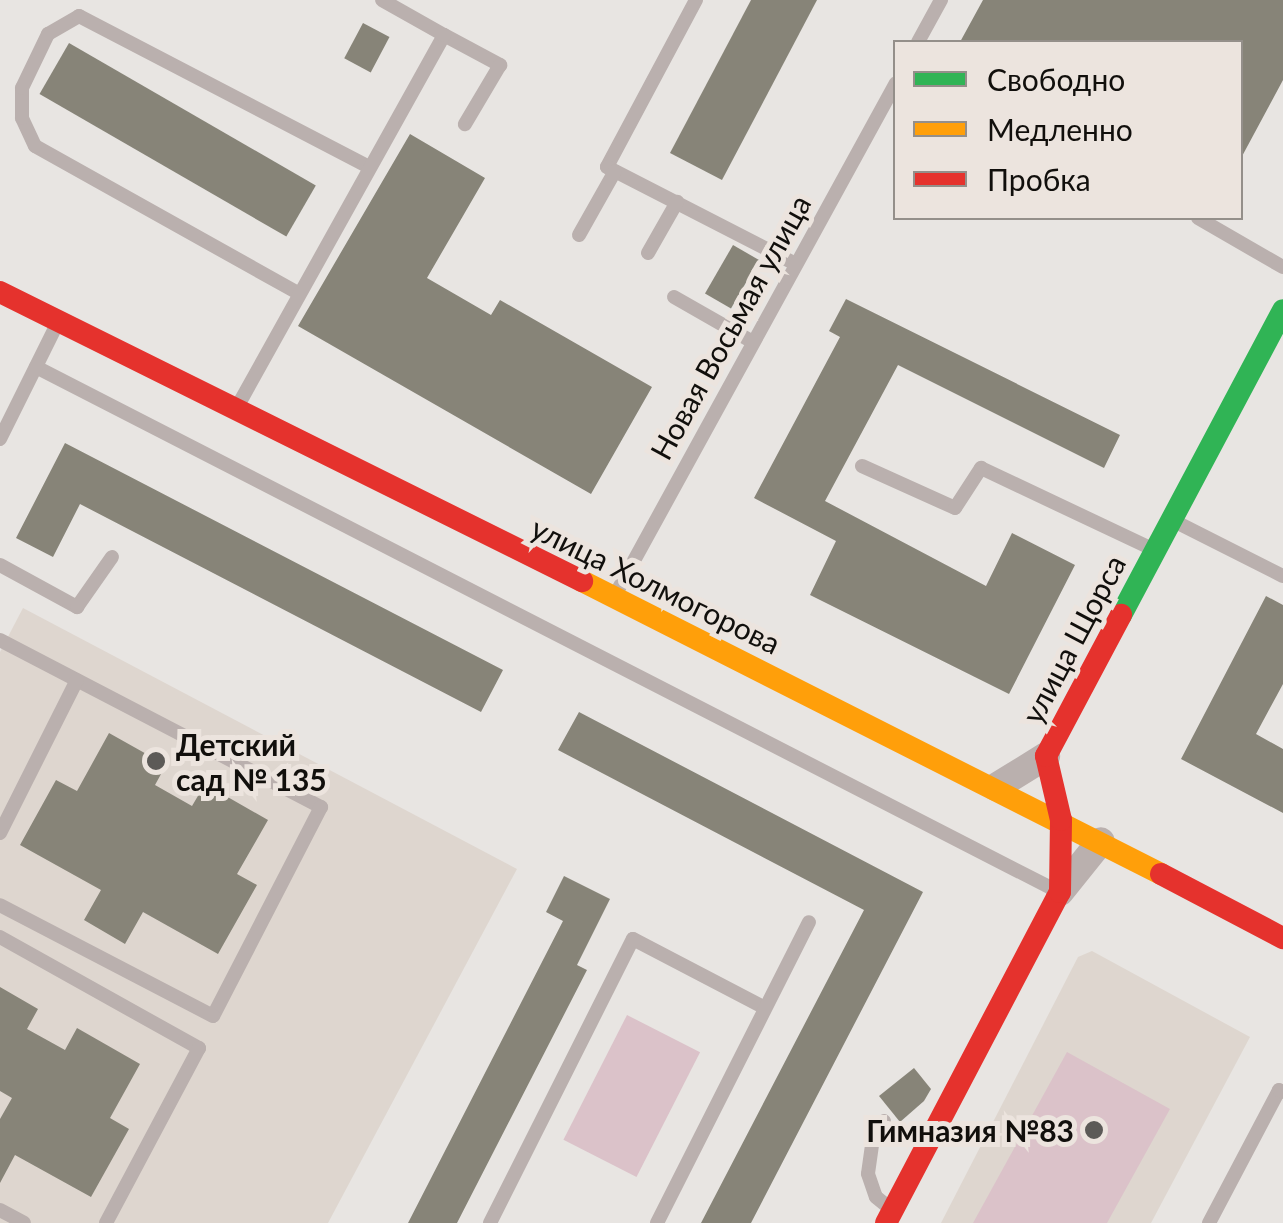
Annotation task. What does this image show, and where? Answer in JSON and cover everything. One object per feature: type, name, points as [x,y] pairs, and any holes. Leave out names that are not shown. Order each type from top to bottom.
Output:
[{"type":"main road","name":"улица Холмогорова","points":[[0,292],[996,787],[1283,938]]},
{"type":"main road","name":"улица Щорса","points":[[890,1217],[1060,892],[1060,820],[1046,756],[1283,310]]},
{"type":"street","points":[[996,787],[1046,756]]},
{"type":"street","points":[[1060,892],[1101,841]]},
{"type":"lane","points":[[382,0],[500,65],[465,124]]},
{"type":"lane","points":[[696,0],[607,167],[796,264]]},
{"type":"lane","points":[[919,40],[941,0]]},
{"type":"lane","points":[[298,293],[36,146],[22,118],[22,88],[48,34],[79,16],[369,167]]},
{"type":"lane","points":[[236,409],[444,35]]},
{"type":"lane","name":"Новая Восьмая улица","points":[[614,598],[893,89]]},
{"type":"lane","points":[[579,235],[615,171]]},
{"type":"lane","points":[[648,253],[677,202]]},
{"type":"lane","points":[[1201,220],[1283,267]]},
{"type":"lane","points":[[674,297],[754,342]]},
{"type":"lane","points":[[0,440],[6,412],[36,367],[59,321]]},
{"type":"lane","points":[[36,367],[1060,892]]},
{"type":"lane","points":[[862,466],[955,508],[981,468],[1154,550]]},
{"type":"lane","points":[[1170,519],[1283,576]]},
{"type":"lane","points":[[0,565],[77,607],[112,557]]},
{"type":"lane","points":[[0,640],[321,807],[213,1016],[0,905]]},
{"type":"lane","points":[[0,833],[77,680]]},
{"type":"lane","points":[[657,1223],[810,922]]},
{"type":"lane","points":[[0,936],[199,1048],[106,1223]]},
{"type":"lane","points":[[490,1223],[633,939],[763,1008]]},
{"type":"lane","points":[[1209,1223],[1279,1090],[1283,1092]]},
{"type":"lane","points":[[884,1121],[873,1138],[868,1174],[876,1197],[890,1217]]},
{"type":"lane","points":[[0,1210],[24,1223]]},
{"type":"shaded area","name":"Детский сад № 135","points":[[23,608],[517,869],[328,1223],[0,1223],[0,652]]},
{"type":"shaded area","name":"Гимназия №83","points":[[1092,951],[1250,1037],[1151,1223],[941,1223],[1078,957]]},
{"type":"shaded area","points":[[627,1015],[700,1052],[637,1177],[563,1140]]},
{"type":"shaded area","points":[[1067,1052],[1170,1109],[1107,1223],[973,1223]]},
{"type":"building","points":[[751,0],[817,0],[722,180],[670,153]]},
{"type":"building","points":[[983,0],[1283,0],[1283,80],[1243,154],[1243,40],[961,40]]},
{"type":"building","points":[[363,23],[389,37],[371,72],[344,58]]},
{"type":"building","points":[[69,43],[316,186],[286,237],[40,94]]},
{"type":"building","points":[[410,134],[485,178],[427,278],[491,315],[500,300],[652,387],[591,494],[298,326]]},
{"type":"building","points":[[733,245],[759,260],[731,308],[705,293]]},
{"type":"building","points":[[846,299],[1120,435],[1104,468],[898,365],[825,501],[986,586],[1012,533],[1075,565],[1009,694],[810,595],[836,541],[754,498],[840,337],[829,331]]},
{"type":"building","points":[[65,443],[503,670],[481,712],[80,504],[53,557],[16,538]]},
{"type":"building","points":[[1266,596],[1283,605],[1283,684],[1256,734],[1283,749],[1283,813],[1181,759]]},
{"type":"building","points":[[579,712],[923,892],[751,1223],[701,1223],[864,910],[558,750]]},
{"type":"building","points":[[109,733],[166,765],[155,785],[192,806],[205,784],[268,820],[237,874],[257,885],[218,954],[143,912],[125,944],[84,920],[101,890],[20,845],[56,780],[77,791]]},
{"type":"building","points":[[564,876],[610,899],[577,965],[587,970],[457,1223],[408,1223],[563,921],[546,912]]},
{"type":"building","points":[[0,987],[38,1009],[27,1029],[65,1050],[77,1028],[140,1064],[110,1118],[129,1129],[91,1197],[15,1155],[0,1183],[0,1119],[12,1098],[0,1091]]},
{"type":"building","points":[[914,1068],[931,1089],[924,1101],[900,1122],[879,1096]]},
{"type":"traffic: fast","points":[[1121,615],[1283,310]]},
{"type":"traffic: slow","points":[[582,581],[1161,874]]},
{"type":"traffic: jam","points":[[0,292],[582,581]]},
{"type":"traffic: jam","points":[[886,1223],[1060,892],[1061,820],[1046,756],[1121,615]]},
{"type":"traffic: jam","points":[[1161,874],[1283,938]]},
{"type":"place","name":"Детский сад № 135","points":[[156,761]]},
{"type":"place","name":"Гимназия №83","points":[[1094,1130]]}]
